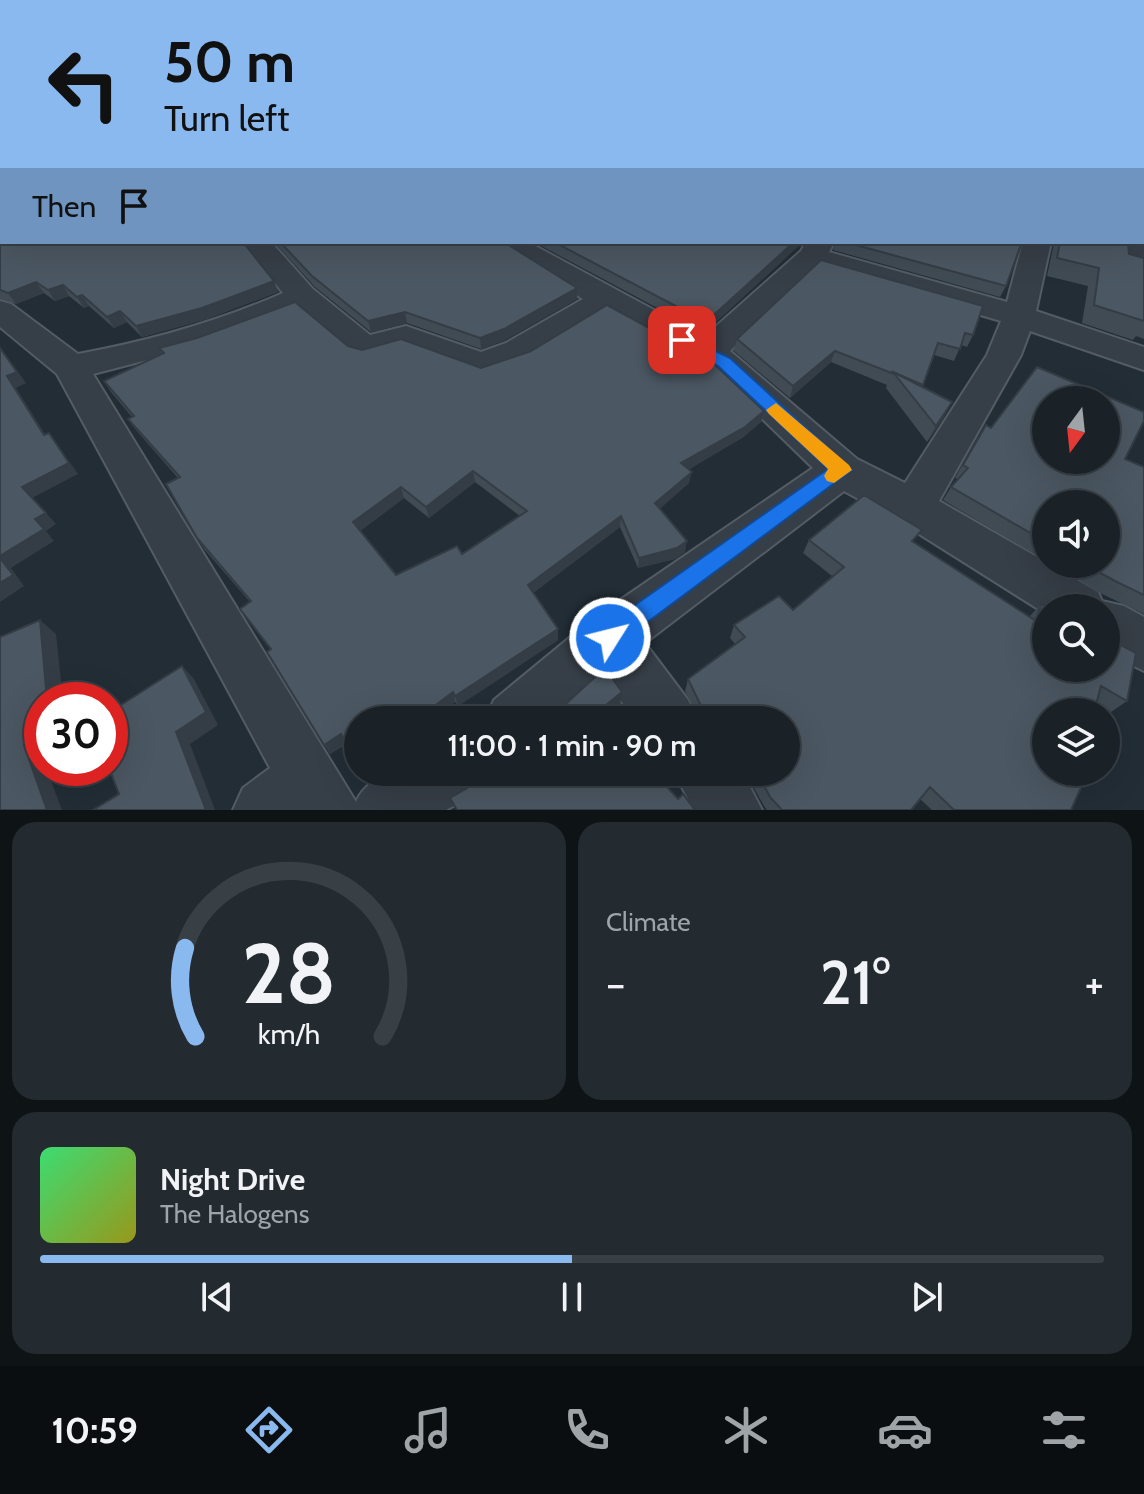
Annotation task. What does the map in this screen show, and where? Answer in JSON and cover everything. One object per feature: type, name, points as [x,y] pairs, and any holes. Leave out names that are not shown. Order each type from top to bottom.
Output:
[{"type":"street","points":[[258,244],[302,296],[364,347],[406,336],[481,365],[518,351],[605,299]]},
{"type":"street","points":[[511,244],[605,299],[724,362],[842,470],[913,507],[1057,594]]},
{"type":"street","points":[[913,507],[1004,355],[1019,316],[1037,244]]},
{"type":"street","points":[[1096,244],[1144,255]]},
{"type":"street","points":[[707,353],[816,249],[1144,359]]},
{"type":"street","points":[[71,367],[153,352],[257,318],[302,296]]},
{"type":"street","points":[[0,311],[71,367],[301,799]]},
{"type":"street","points":[[530,706],[610,638],[842,470]]},
{"type":"street","points":[[1120,631],[1144,646]]},
{"type":"street","points":[[610,638],[658,706]]},
{"type":"street","points":[[385,810],[428,786]]},
{"type":"street","points":[[714,786],[730,810]]},
{"type":"building","points":[[0,244],[245,244],[274,281],[202,308],[136,326],[120,311],[107,317],[82,295],[77,297],[63,285],[48,290],[36,282],[8,293],[0,290]]},
{"type":"building","points":[[282,244],[507,244],[577,288],[504,329],[480,338],[405,312],[368,321],[312,276]]},
{"type":"building","points":[[558,244],[792,244],[706,322]]},
{"type":"building","points":[[852,244],[1021,244],[1006,286]]},
{"type":"building","points":[[1060,244],[1128,244],[1129,254],[1144,258],[1144,321],[1094,305],[1099,268],[1057,258]]},
{"type":"building","points":[[821,260],[983,306],[973,335],[965,333],[960,349],[938,343],[923,385],[835,351],[793,386],[737,339]]},
{"type":"building","points":[[295,302],[348,346],[362,350],[401,339],[481,368],[531,351],[607,305],[712,362],[764,411],[745,427],[681,463],[692,472],[655,503],[687,541],[677,548],[639,558],[621,516],[528,585],[558,629],[434,706],[344,706],[344,740],[341,734],[324,745],[267,652],[271,649],[240,609],[251,601],[197,538],[166,484],[180,477],[128,419],[134,416],[104,381],[164,353],[159,348],[197,338]],"holes":[[[473,471],[527,511],[462,554],[457,546],[396,575],[353,522],[401,487],[426,507]]]},
{"type":"building","points":[[0,348],[17,372],[7,376],[44,435],[49,433],[69,463],[22,487],[46,513],[35,519],[44,529],[0,556]]},
{"type":"building","points":[[1037,367],[1082,386],[1032,386],[1032,474],[1120,474],[1120,402],[1144,412],[1144,421],[1125,459],[1144,467],[1144,595],[1110,578],[1120,578],[1120,490],[1032,490],[1032,534],[951,487],[968,468],[963,465],[986,425],[991,428]]},
{"type":"building","points":[[893,372],[952,402],[936,426]]},
{"type":"building","points":[[864,495],[922,530],[912,541],[1032,618],[1032,682],[1120,682],[1120,644],[1136,653],[1127,701],[1101,686],[1098,698],[1032,698],[1032,786],[1082,786],[1071,810],[954,810],[930,787],[911,810],[782,810],[764,786],[800,786],[800,706],[701,706],[688,679],[745,637],[734,625],[779,596],[793,610],[844,567],[809,540]]},
{"type":"building","points":[[0,558],[13,575],[0,583]]},
{"type":"building","points":[[40,620],[45,682],[24,682],[24,786],[39,786],[47,810],[0,810],[0,637]]},
{"type":"building","points":[[182,666],[206,712],[176,732],[206,810],[93,810],[119,794],[116,786],[128,786],[128,700]]},
{"type":"building","points":[[605,668],[622,692],[605,706],[563,706]]},
{"type":"building","points":[[471,786],[666,786],[678,799],[683,794],[695,810],[457,810],[450,798]]},
{"type":"slow traffic","points":[[776,410],[842,470],[834,476]]},
{"type":"route","points":[[610,638],[842,470],[724,362],[682,340]]}]
